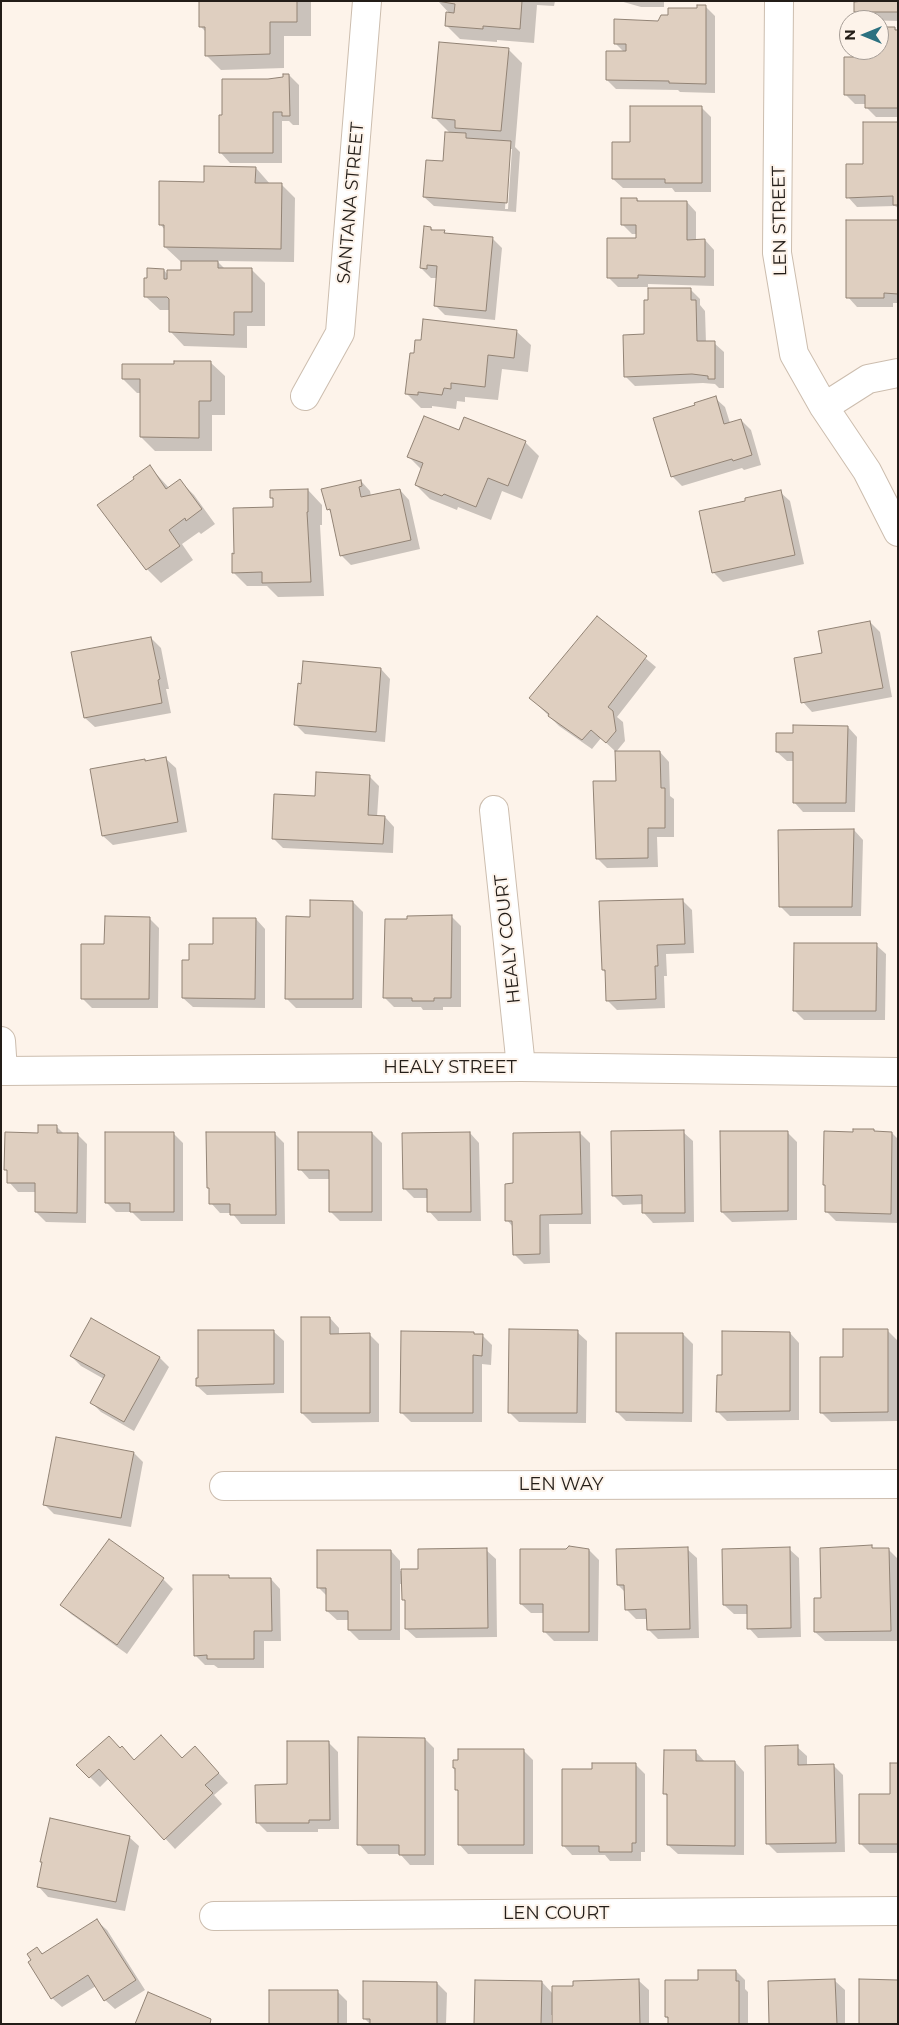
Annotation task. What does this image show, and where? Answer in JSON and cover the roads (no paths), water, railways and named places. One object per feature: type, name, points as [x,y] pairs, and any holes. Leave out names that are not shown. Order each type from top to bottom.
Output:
[{"type":"street","name":"SANTANA STREET","points":[[305,396],[340,333],[367,1]]},
{"type":"street","name":"LEN STREET","points":[[779,1],[778,253],[794,354],[824,406],[867,471],[898,532]]},
{"type":"street","points":[[824,406],[868,379],[898,373]]},
{"type":"street","name":"HEALY COURT","points":[[494,810],[521,1067]]},
{"type":"street","name":"HEALY STREET","points":[[1,1041],[3,1071],[521,1067],[898,1072]]},
{"type":"street","name":"LEN WAY","points":[[224,1486],[898,1484]]},
{"type":"street","name":"LEN COURT","points":[[214,1916],[898,1911]]}]
